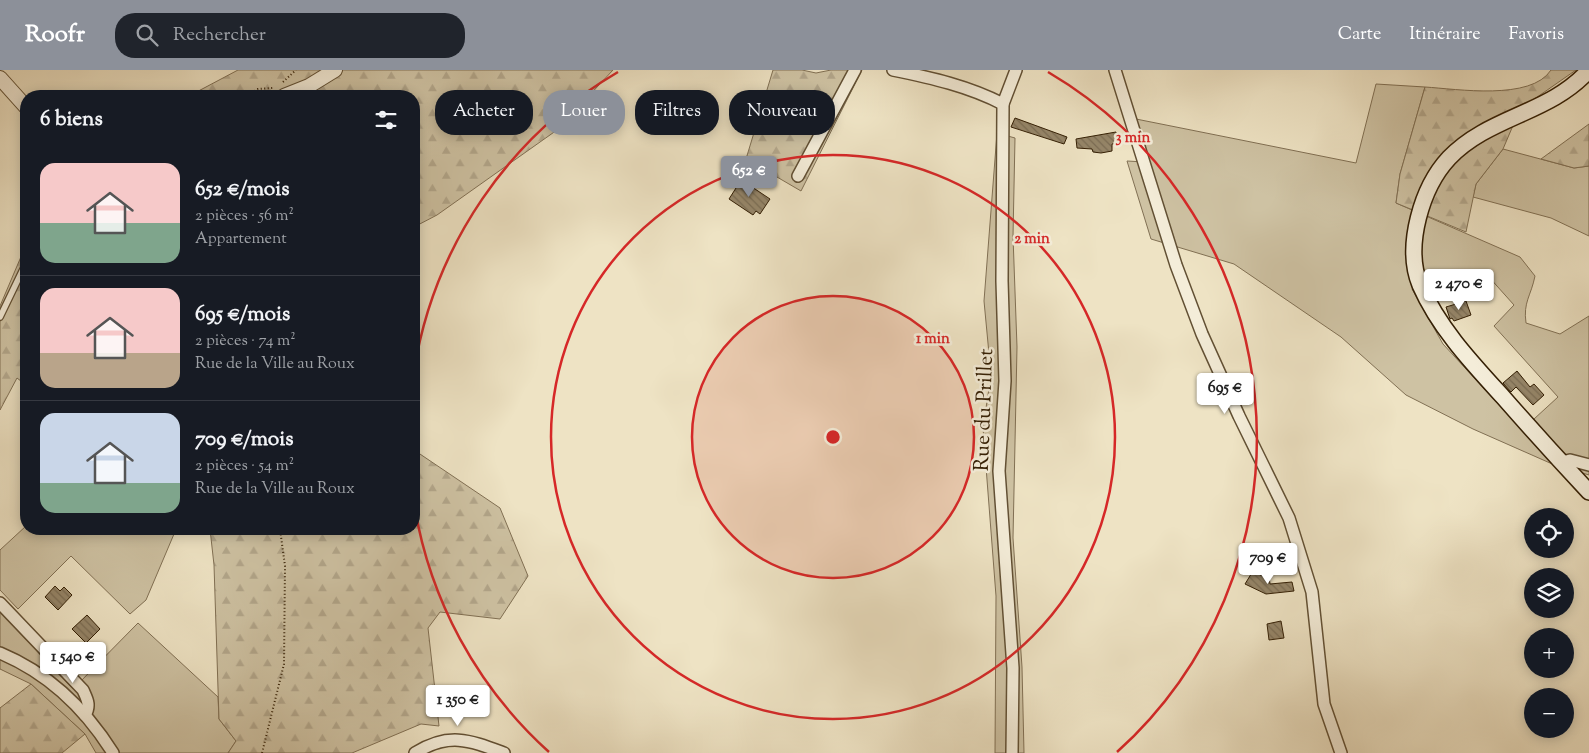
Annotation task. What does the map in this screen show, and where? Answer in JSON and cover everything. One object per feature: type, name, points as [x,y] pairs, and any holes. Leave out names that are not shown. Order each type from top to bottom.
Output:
[{"type":"main road","points":[[1589,70],[1558,97],[1533,110],[1494,125],[1470,140],[1449,158],[1422,202],[1415,232],[1419,283],[1438,319],[1460,349],[1589,492]]},
{"type":"street","points":[[281,89],[309,86],[335,70]]},
{"type":"street","points":[[798,176],[855,70]]},
{"type":"street","points":[[893,70],[948,82],[983,94],[1003,104]]},
{"type":"street","name":"Rue du Prillet","points":[[1012,753],[1013,668],[999,471],[1004,382],[1002,281],[1003,104],[1016,70]]},
{"type":"street","points":[[1115,70],[1176,265],[1202,334],[1292,526],[1312,592],[1324,704],[1341,753]]},
{"type":"street","points":[[0,78],[20,100]]},
{"type":"street","points":[[1562,462],[1570,460],[1589,465]]},
{"type":"street","points":[[0,603],[83,690],[89,709],[86,715]]},
{"type":"street","points":[[0,653],[20,662],[52,684],[86,715],[113,753]]},
{"type":"street","points":[[415,753],[432,742],[468,740],[504,753]]},
{"type":"lane","points":[[0,317],[20,275]]},
{"type":"path","points":[[256,90],[281,89],[296,70]]},
{"type":"path","points":[[262,753],[284,664],[284,566],[281,535]]},
{"type":"green space","points":[[238,70],[613,70],[594,90],[543,90],[543,135],[550,135],[437,215],[420,224],[420,90],[200,90]]},
{"type":"green space","points":[[773,70],[802,70],[816,73],[831,70],[862,70],[835,124],[835,90],[767,90]]},
{"type":"green space","points":[[1551,70],[1576,70],[1520,109],[1503,149],[1476,184],[1466,232],[1396,203],[1400,174],[1425,87],[1474,91],[1511,90],[1541,80]]},
{"type":"green space","points":[[1376,84],[1425,87],[1400,174],[1396,203],[1520,257],[1535,276],[1526,304],[1526,323],[1560,334],[1589,316],[1589,475],[1550,463],[1473,429],[1406,395],[1341,337],[1234,264],[1151,239],[1127,161],[1145,162],[1136,119],[1356,163]],"holes":[[[1475,274],[1488,276],[1514,305],[1494,326],[1558,397],[1522,430],[1443,344],[1412,289]]]},
{"type":"green space","points":[[1589,124],[1589,166],[1574,168],[1541,159]]},
{"type":"green space","points":[[997,133],[1015,138],[1013,236],[1017,347],[1013,538],[1022,667],[1024,753],[995,753],[996,596],[983,428],[991,375],[984,301]]},
{"type":"green space","points":[[753,135],[829,135],[801,191],[746,159]]},
{"type":"green space","points":[[1503,149],[1574,168],[1589,166],[1589,236],[1551,218],[1473,197],[1476,184]]},
{"type":"green space","points":[[20,259],[20,380],[17,378],[0,410],[0,306]]},
{"type":"green space","points":[[420,454],[500,508],[528,576],[500,619],[440,612],[428,628],[439,726],[421,724],[352,753],[228,753],[236,741],[219,719],[214,565],[211,535],[420,535]]},
{"type":"green space","points":[[20,532],[20,535],[174,535],[146,600],[130,614],[71,556],[18,609],[0,590],[0,550]]},
{"type":"green space","points":[[0,612],[73,689],[138,623],[218,697],[219,719],[236,741],[228,753],[96,753],[85,734],[31,684],[0,669]]},
{"type":"green space","points":[[31,684],[85,734],[62,753],[0,753],[0,708]]},
{"type":"building","points":[[1015,118],[1067,137],[1064,144],[1011,127]]},
{"type":"building","points":[[1116,132],[1119,143],[1112,144],[1112,151],[1101,153],[1093,152],[1092,149],[1077,148],[1076,139]]},
{"type":"building","points":[[743,177],[750,182],[749,185],[770,199],[760,214],[756,211],[753,215],[729,199]]},
{"type":"building","points":[[1466,301],[1471,315],[1454,321],[1452,318],[1450,319],[1446,307]]},
{"type":"building","points":[[1517,371],[1530,387],[1534,384],[1544,395],[1533,405],[1516,387],[1511,392],[1503,383]]},
{"type":"building","points":[[1253,571],[1264,577],[1269,577],[1270,584],[1292,582],[1294,591],[1266,594],[1245,584]]},
{"type":"building","points":[[55,586],[60,591],[64,587],[72,595],[58,610],[45,597]]},
{"type":"building","points":[[87,615],[100,629],[86,643],[72,629]]},
{"type":"building","points":[[1281,621],[1284,638],[1269,640],[1267,624]]}]
